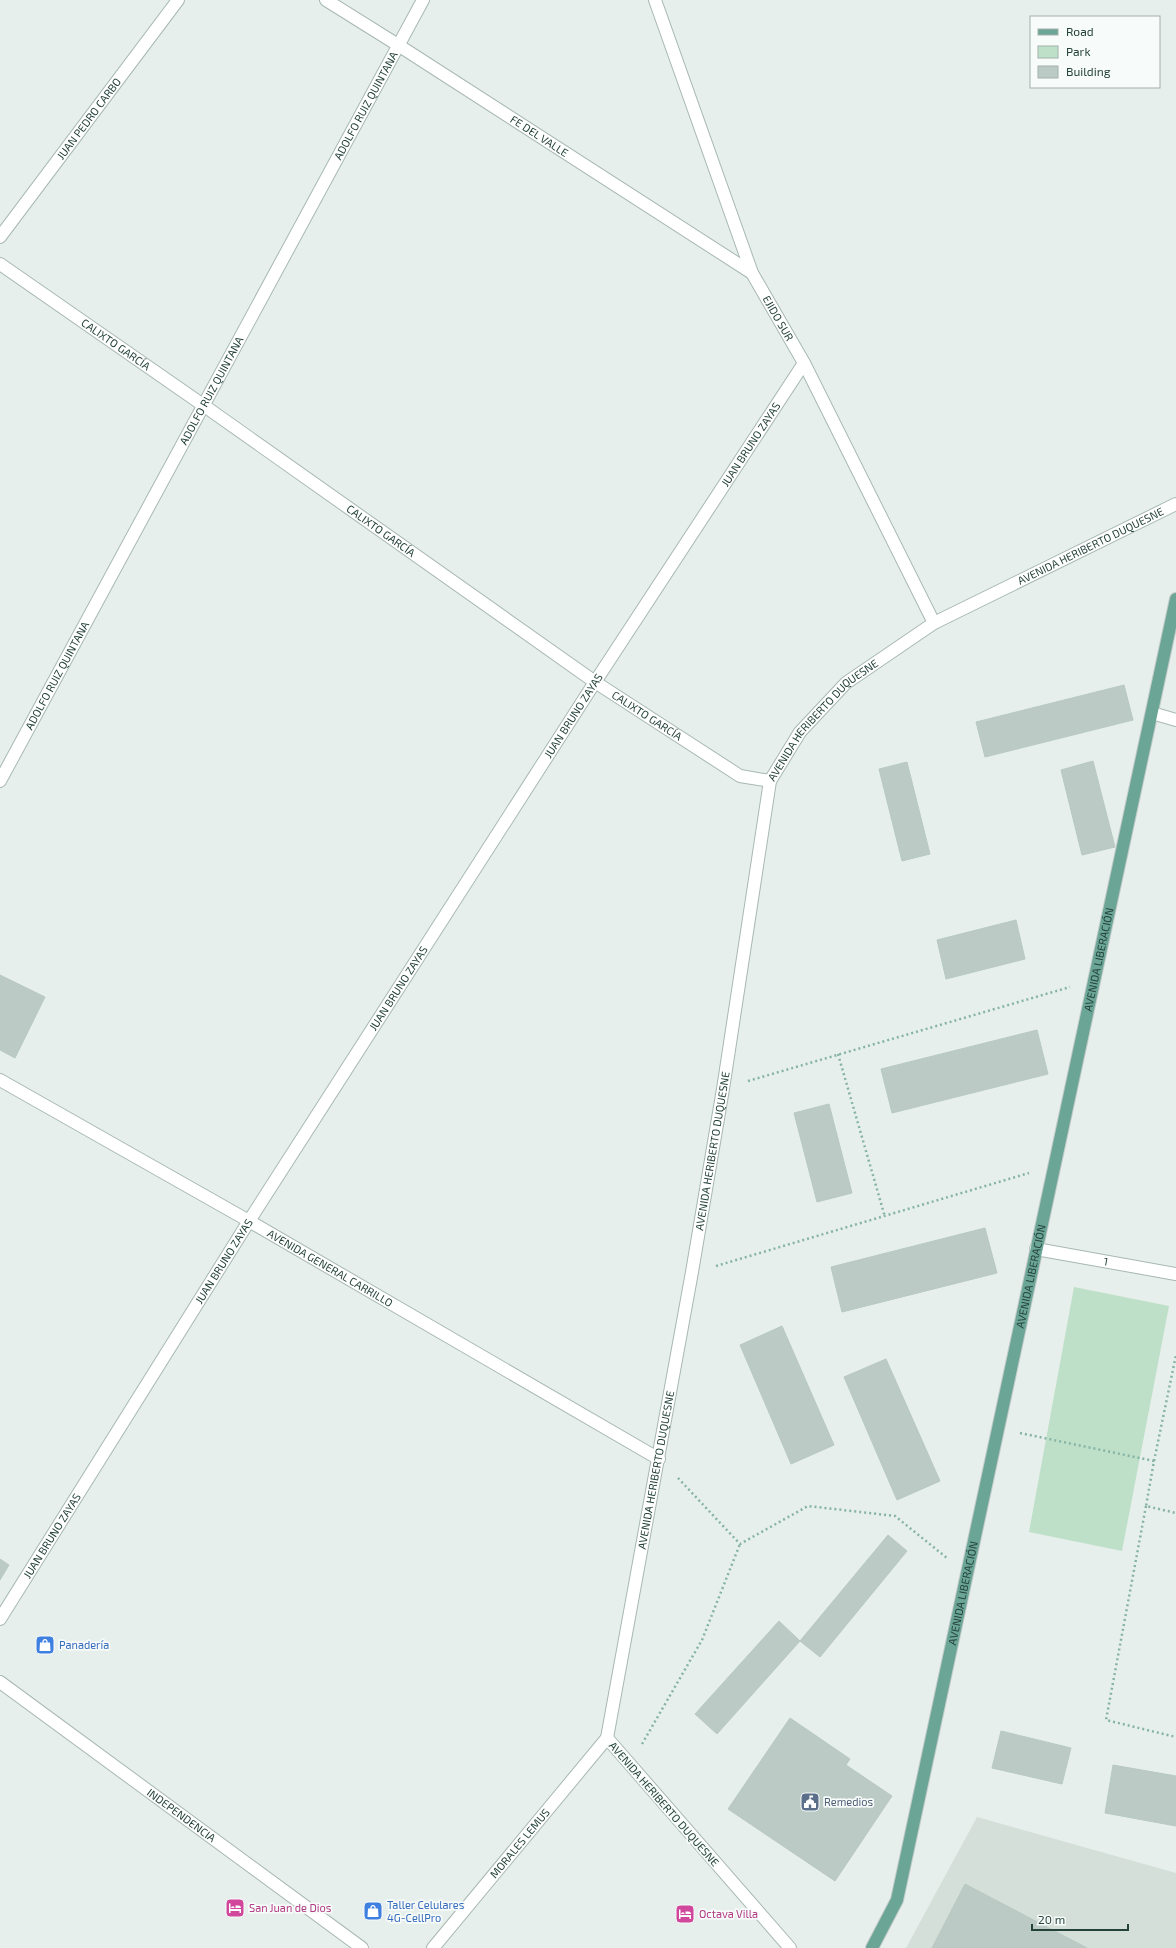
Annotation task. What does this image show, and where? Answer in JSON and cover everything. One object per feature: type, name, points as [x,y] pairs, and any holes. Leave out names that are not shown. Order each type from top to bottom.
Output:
[{"type":"main road","name":"AVENIDA LIBERACIÓN","points":[[872,1948],[897,1900],[1176,599]]},
{"type":"street","name":"JUAN PEDRO CARBO","points":[[0,237],[178,0]]},
{"type":"street","name":"FE DEL VALLE","points":[[326,0],[398,44],[752,273]]},
{"type":"street","name":"ADOLFO RUIZ QUINTANA","points":[[0,781],[398,44],[424,0]]},
{"type":"street","name":"EJIDO SUR","points":[[655,0],[752,273],[804,363],[934,623]]},
{"type":"street","name":"CALIXTO GARCÍA","points":[[0,264],[204,405],[595,682],[740,776],[770,781]]},
{"type":"street","name":"JUAN BRUNO ZAYAS","points":[[0,1619],[249,1221],[595,682],[804,363]]},
{"type":"street","name":"AVENIDA HERIBERTO DUQUESNE","points":[[790,1948],[607,1738],[692,1272],[723,1089],[770,781],[800,732],[846,683],[934,623],[1176,504]]},
{"type":"street","points":[[1152,713],[1176,720]]},
{"type":"street","name":"AVENIDA GENERAL CARRILLO","points":[[0,1080],[249,1221],[659,1459]]},
{"type":"street","name":"1","points":[[1036,1249],[1176,1274]]},
{"type":"street","name":"INDEPENDENCIA","points":[[0,1682],[362,1948]]},
{"type":"street","name":"MORALES LEMUS","points":[[433,1948],[607,1738]]},
{"type":"path","points":[[723,1089],[1094,980]]},
{"type":"path","points":[[838,1054],[885,1217]]},
{"type":"path","points":[[692,1272],[885,1217],[1054,1165]]},
{"type":"path","points":[[1176,1355],[1154,1461],[1106,1720],[1176,1738]]},
{"type":"path","points":[[998,1428],[1154,1461]]},
{"type":"path","points":[[659,1459],[740,1544]]},
{"type":"path","points":[[630,1764],[702,1640],[740,1544],[808,1506],[895,1516],[967,1573]]},
{"type":"path","points":[[1146,1506],[1176,1513]]},
{"type":"shaded area","points":[[977,1817],[1176,1873],[1176,1948],[906,1948]]},
{"type":"green space","points":[[1074,1287],[1169,1306],[1122,1551],[1029,1532]]},
{"type":"building","points":[[1124,685],[1133,720],[985,757],[976,722]]},
{"type":"building","points":[[1093,761],[1115,847],[1082,855],[1061,770]]},
{"type":"building","points":[[907,762],[930,854],[902,861],[879,769]]},
{"type":"building","points":[[1016,920],[1025,959],[946,979],[937,940]]},
{"type":"building","points":[[0,975],[45,997],[15,1058],[0,1050]]},
{"type":"building","points":[[1037,1030],[1048,1074],[892,1113],[881,1069]]},
{"type":"building","points":[[829,1104],[852,1193],[817,1202],[794,1113]]},
{"type":"building","points":[[985,1228],[997,1273],[842,1312],[831,1267]]},
{"type":"building","points":[[782,1326],[834,1445],[791,1464],[740,1345]]},
{"type":"building","points":[[886,1359],[940,1481],[897,1500],[844,1377]]},
{"type":"building","points":[[888,1535],[907,1551],[820,1657],[800,1641]]},
{"type":"building","points":[[0,1559],[9,1565],[0,1580]]},
{"type":"building","points":[[779,1621],[800,1641],[717,1734],[695,1714]]},
{"type":"building","name":"Remedios","points":[[790,1718],[850,1759],[846,1765],[892,1796],[835,1881],[728,1809]]},
{"type":"building","points":[[1001,1731],[1071,1748],[1062,1784],[992,1768]]},
{"type":"building","points":[[1113,1765],[1176,1776],[1176,1826],[1105,1813]]},
{"type":"building","points":[[965,1884],[1087,1948],[932,1948]]},
{"type":"place","name":"Panadería","points":[[45,1645]]},
{"type":"place","name":"Remedios","points":[[810,1802]]},
{"type":"place","name":"San Juan de Dios","points":[[235,1908]]},
{"type":"place","name":"Taller Celulares 4G-CellPro","points":[[373,1911]]},
{"type":"place","name":"Octava Villa","points":[[685,1914]]}]
